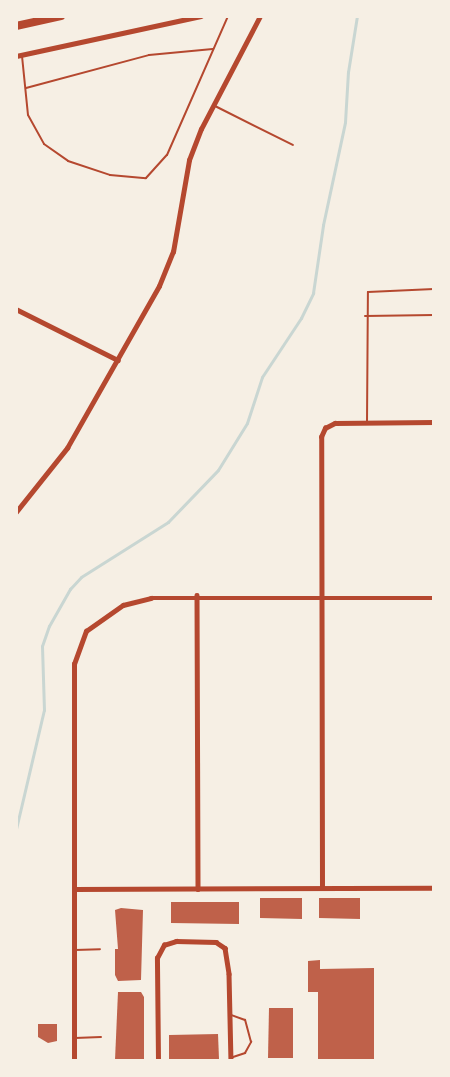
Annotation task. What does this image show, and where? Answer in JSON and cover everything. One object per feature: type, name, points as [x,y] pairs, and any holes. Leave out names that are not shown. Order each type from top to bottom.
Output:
[{"type":"highway","points":[[16,26],[61,16]]},
{"type":"street","points":[[19,56],[201,16]]},
{"type":"street","points":[[16,512],[67,448],[118,360],[168,266],[189,160],[213,105],[260,16]]},
{"type":"street","points":[[16,309],[118,360]]},
{"type":"street","points":[[322,888],[322,432],[335,423],[434,422]]},
{"type":"street","points":[[197,595],[198,889]]},
{"type":"street","points":[[74,1060],[74,664],[79,644],[93,624],[123,605],[151,598],[197,595],[434,598]]},
{"type":"street","points":[[74,889],[434,888]]},
{"type":"street","points":[[158,1060],[157,958],[165,945],[216,942],[225,948],[230,1015],[230,1059]]},
{"type":"lane","points":[[19,56],[26,88],[28,115],[44,144],[68,161],[110,175],[146,178],[167,155],[228,16]]},
{"type":"lane","points":[[26,88],[149,55],[213,49]]},
{"type":"lane","points":[[213,105],[293,145]]},
{"type":"lane","points":[[367,423],[365,298],[370,289],[434,289]]},
{"type":"lane","points":[[365,316],[434,315]]},
{"type":"lane","points":[[75,950],[100,949]]},
{"type":"lane","points":[[230,1015],[245,1020],[251,1042],[244,1053],[230,1059]]},
{"type":"lane","points":[[75,1038],[101,1037]]},
{"type":"building","points":[[260,898],[302,898],[302,919],[260,918]]},
{"type":"building","points":[[319,898],[360,898],[360,919],[319,918]]},
{"type":"building","points":[[171,902],[239,902],[239,924],[171,923]]},
{"type":"building","points":[[121,908],[143,910],[141,980],[118,981],[115,975],[115,949],[118,949],[115,910]]},
{"type":"building","points":[[320,960],[320,969],[374,968],[374,1060],[318,1060],[318,992],[308,992],[308,961]]},
{"type":"building","points":[[118,992],[141,992],[144,997],[144,1060],[115,1060]]},
{"type":"building","points":[[269,1008],[293,1008],[293,1058],[268,1058]]},
{"type":"building","points":[[38,1024],[57,1024],[57,1041],[48,1043],[38,1037]]},
{"type":"building","points":[[218,1034],[219,1059],[169,1059],[169,1035]]},
{"type":"waterway","points":[[16,829],[44,710],[42,646],[49,626],[70,589],[81,577],[168,522],[218,470],[247,423],[262,377],[301,318],[313,293],[323,225],[345,122],[348,72],[357,16]]}]
